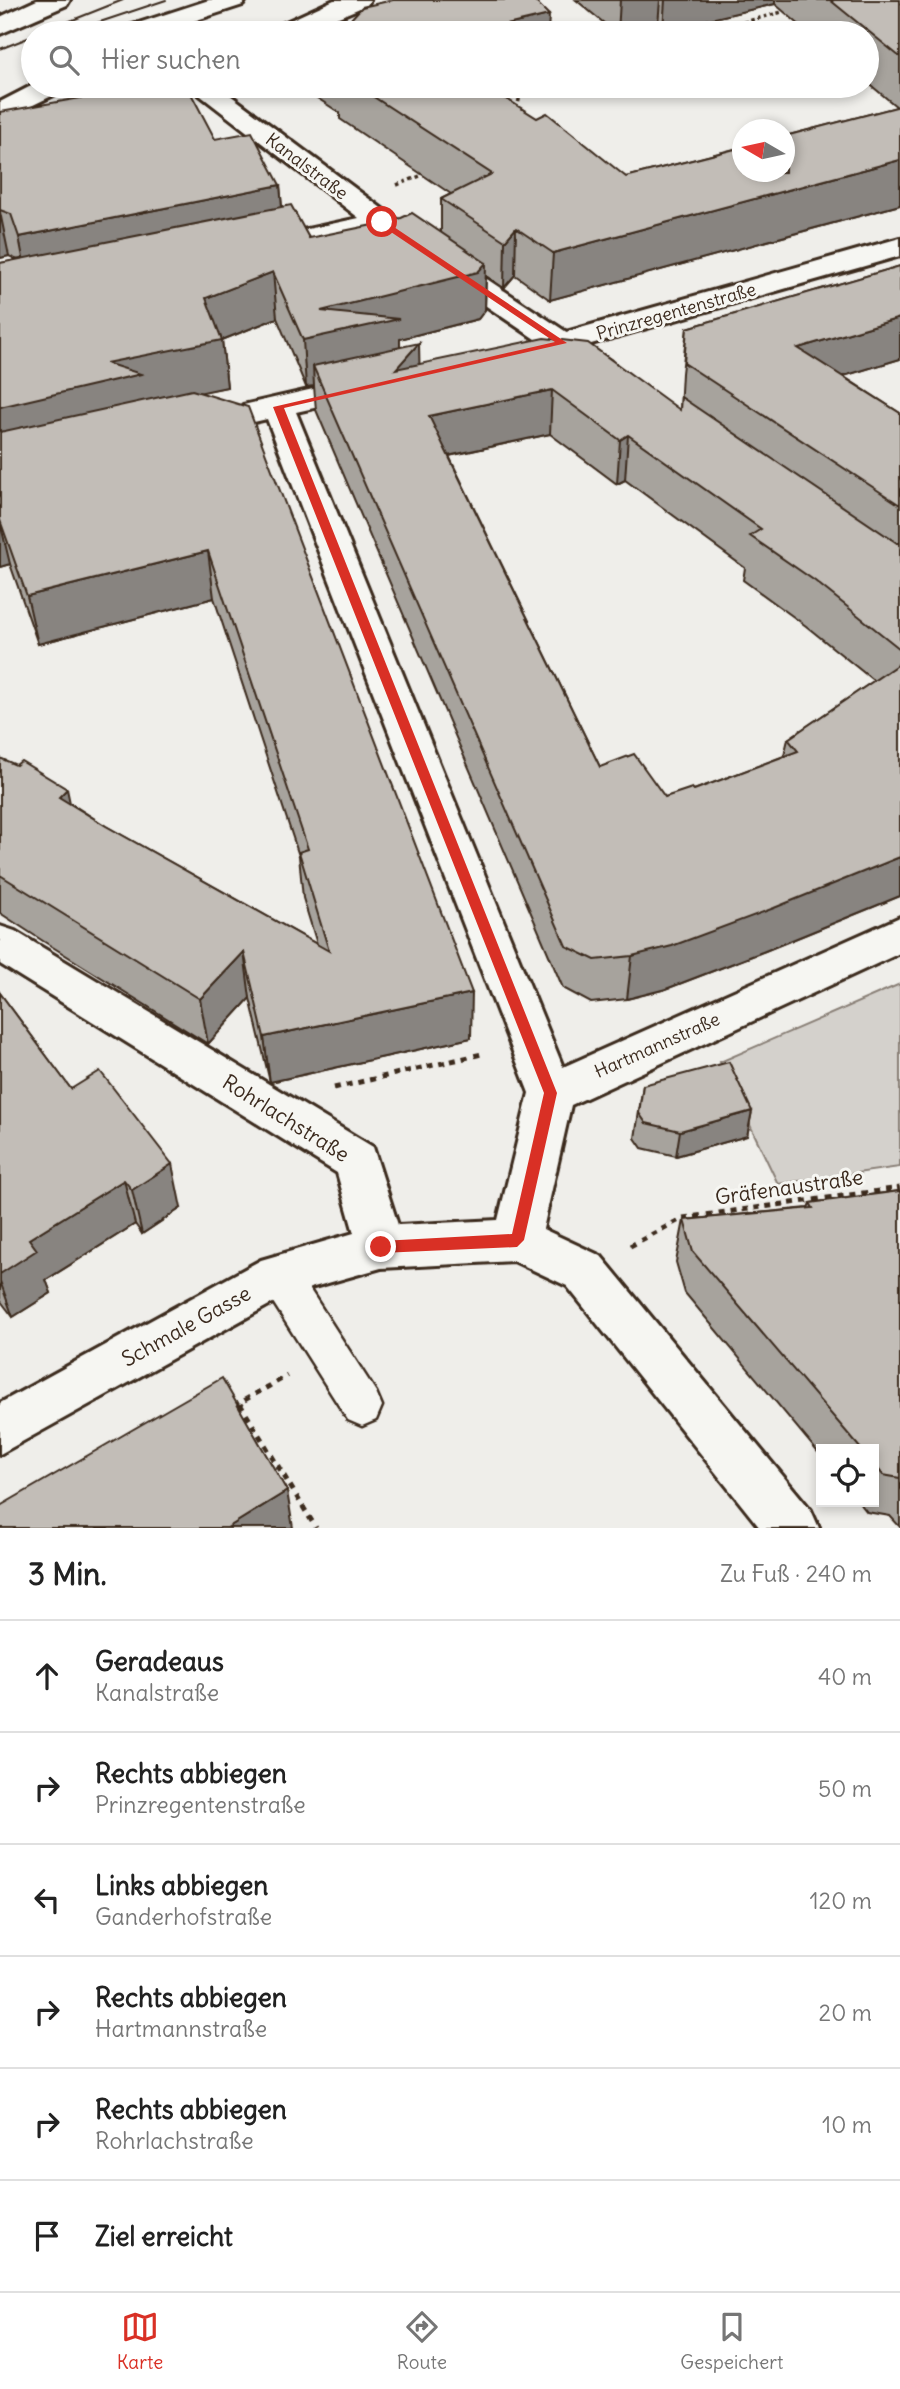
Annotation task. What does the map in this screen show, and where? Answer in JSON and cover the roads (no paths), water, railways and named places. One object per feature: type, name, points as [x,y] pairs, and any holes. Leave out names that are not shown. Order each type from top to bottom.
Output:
[{"type":"street","points":[[0,26],[58,0]]},
{"type":"street","points":[[172,21],[234,0]]},
{"type":"street","points":[[310,21],[358,0]]},
{"type":"street","points":[[0,113],[53,98]]},
{"type":"street","points":[[0,122],[55,98]]},
{"type":"street","name":"Kanalstraße","points":[[217,98],[382,222],[619,382]]},
{"type":"street","points":[[234,253],[382,222]]},
{"type":"street","name":"Prinzregentenstraße","points":[[522,352],[563,343],[900,247]]},
{"type":"street","points":[[225,418],[400,380]]},
{"type":"street","points":[[278,407],[551,1093],[517,1240]]},
{"type":"street","name":"Hartmannstraße","points":[[551,1093],[900,934]]},
{"type":"street","name":"Rohrlachstraße","points":[[0,943],[357,1161],[381,1247]]},
{"type":"street","points":[[381,1247],[517,1240],[584,1271],[793,1528]]},
{"type":"street","name":"Schmale Gasse","points":[[0,1430],[278,1275],[381,1247]]},
{"type":"lane","points":[[278,1275],[362,1406]]},
{"type":"tram line","points":[[70,21],[123,0]]},
{"type":"tram line","points":[[103,21],[166,0]]},
{"type":"tram line","points":[[0,49],[21,41]]}]
